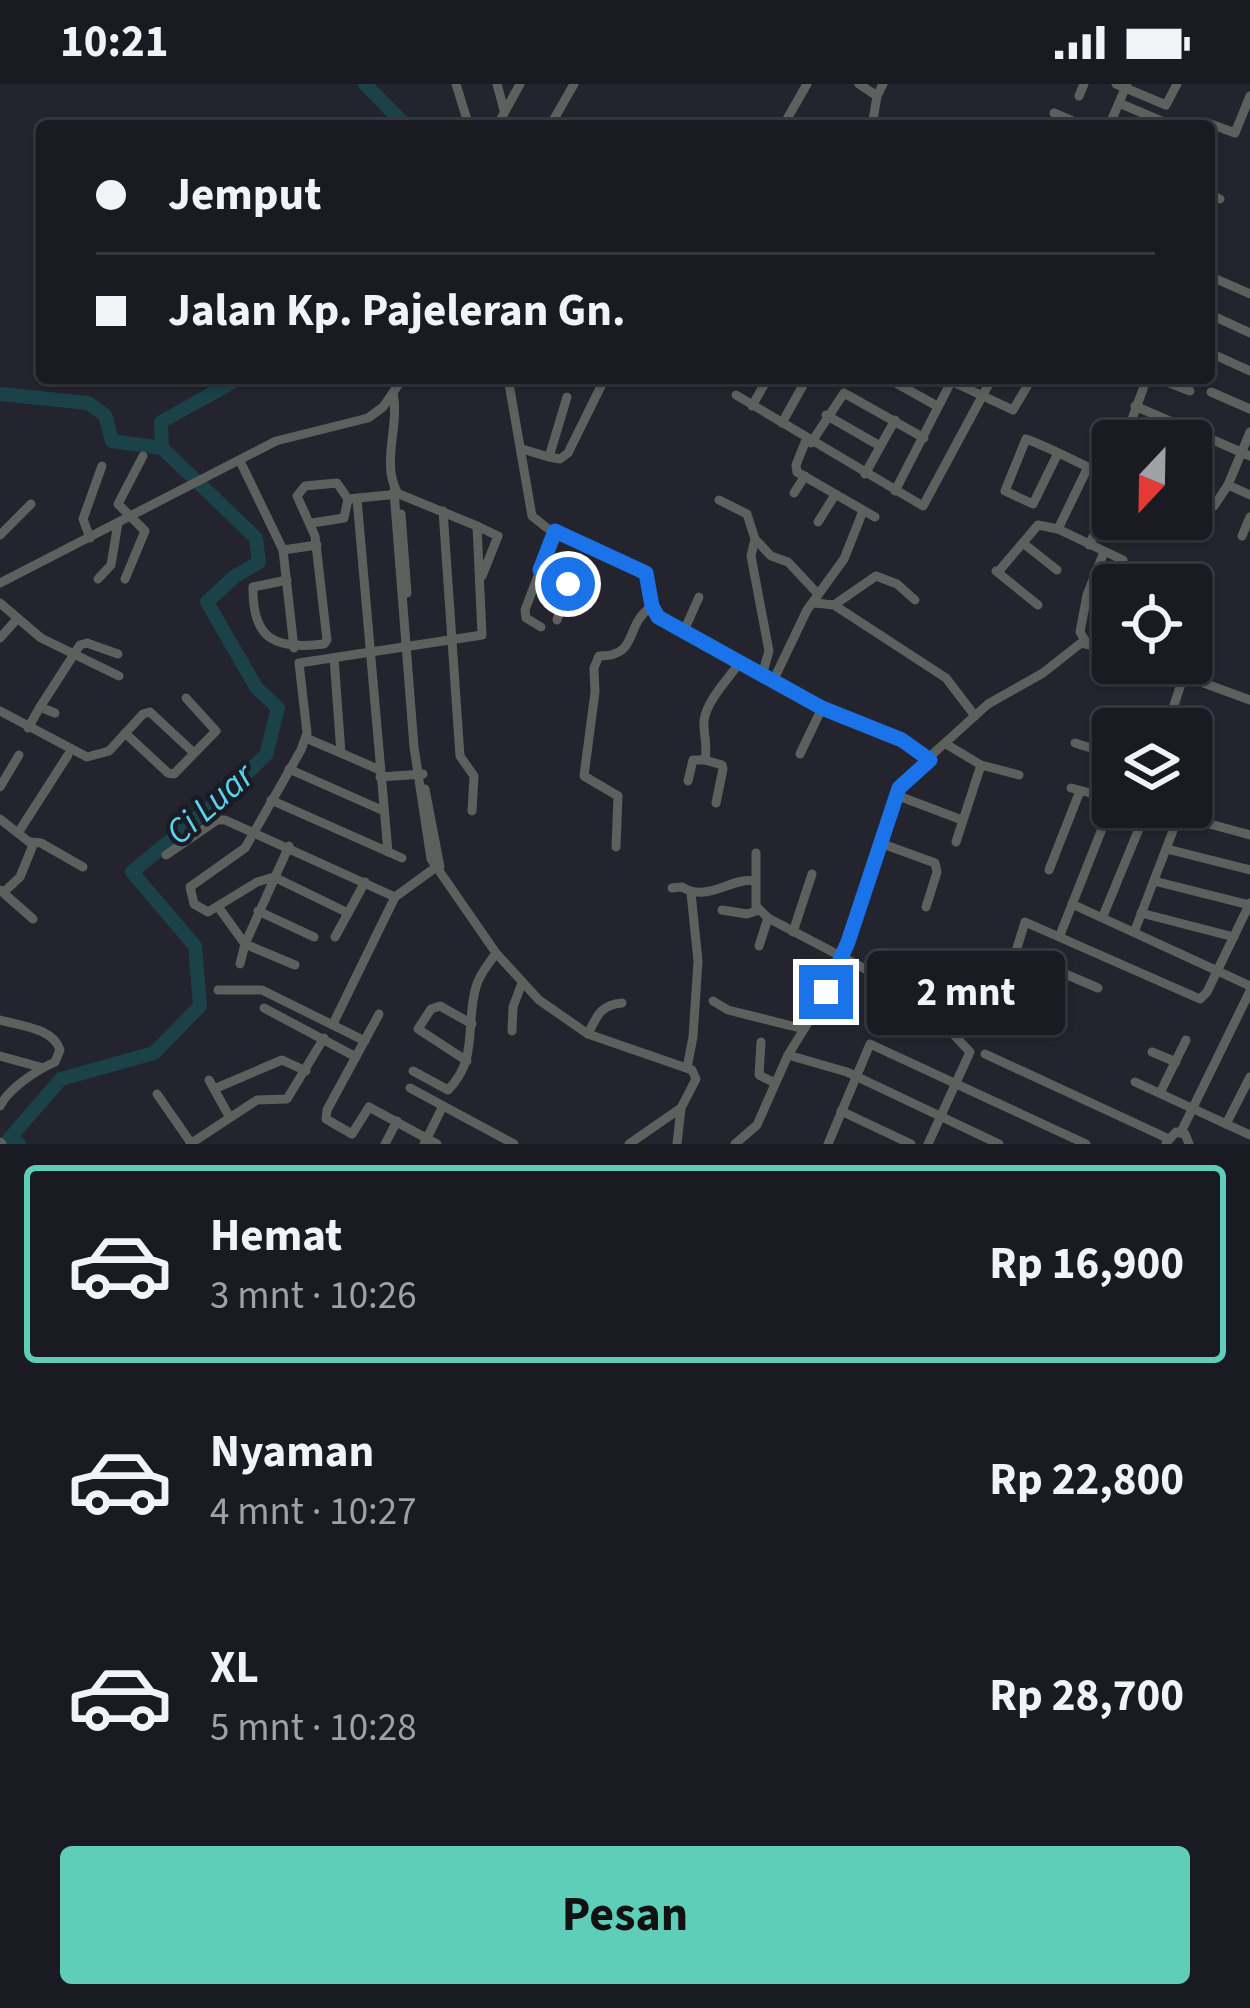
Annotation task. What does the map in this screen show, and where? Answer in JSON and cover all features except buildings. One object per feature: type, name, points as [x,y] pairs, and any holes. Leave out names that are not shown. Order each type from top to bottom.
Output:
[{"type":"street","points":[[456,84],[468,120]]},
{"type":"street","points":[[497,84],[505,110]]},
{"type":"street","points":[[499,120],[520,84]]},
{"type":"street","points":[[553,120],[574,84]]},
{"type":"street","points":[[787,120],[807,84]]},
{"type":"street","points":[[859,84],[877,96]]},
{"type":"street","points":[[873,120],[883,84]]},
{"type":"street","points":[[1079,96],[1084,84]]},
{"type":"street","points":[[1112,120],[1123,85],[1166,105],[1177,84]]},
{"type":"street","points":[[1215,126],[1235,133],[1250,96]]},
{"type":"street","points":[[1119,103],[1159,120]]},
{"type":"street","points":[[1054,113],[1070,120]]},
{"type":"street","points":[[1215,278],[1250,294]]},
{"type":"street","points":[[1215,317],[1250,334]]},
{"type":"street","points":[[1216,356],[1250,371]]},
{"type":"street","points":[[0,583],[286,437],[360,422],[383,407],[399,384]]},
{"type":"street","points":[[509,384],[532,516],[646,573],[658,617],[683,633],[763,672],[822,708],[902,740],[930,760]]},
{"type":"street","points":[[522,449],[560,459],[568,453],[602,384]]},
{"type":"street","points":[[752,406],[764,384]]},
{"type":"street","points":[[782,424],[804,384]]},
{"type":"street","points":[[898,384],[937,406]]},
{"type":"street","points":[[895,491],[950,384]]},
{"type":"street","points":[[955,384],[1015,410],[1029,384]]},
{"type":"street","points":[[736,395],[865,475],[926,505],[989,384]]},
{"type":"street","points":[[1131,420],[1144,384]]},
{"type":"street","points":[[1171,384],[1190,392]]},
{"type":"street","points":[[1211,392],[1250,409]]},
{"type":"street","points":[[393,393],[396,415],[389,457],[420,774],[438,868],[496,953],[539,1000],[588,1034],[687,1068],[696,1079],[681,1108],[677,1144]]},
{"type":"street","points":[[875,517],[796,468],[808,441],[844,393],[924,438]]},
{"type":"street","points":[[550,457],[567,397]]},
{"type":"street","points":[[1135,406],[1246,454]]},
{"type":"street","points":[[826,416],[880,446]]},
{"type":"street","points":[[865,475],[895,420]]},
{"type":"street","points":[[1212,504],[1217,506],[1246,454],[1250,432]]},
{"type":"street","points":[[1058,453],[1033,503],[1005,491],[1024,440],[1058,453],[1092,469]]},
{"type":"street","points":[[125,579],[146,533],[118,504],[142,456]]},
{"type":"street","points":[[240,461],[283,550],[293,648]]},
{"type":"street","points":[[90,538],[83,519],[102,466]]},
{"type":"street","points":[[1058,530],[1088,467]]},
{"type":"street","points":[[794,493],[805,476]]},
{"type":"street","points":[[286,580],[255,584],[258,626],[270,638],[293,648],[324,644],[317,545],[312,523],[297,496],[301,488],[337,483],[352,499],[388,852]]},
{"type":"street","points":[[1228,485],[1250,495]]},
{"type":"street","points":[[352,499],[396,492],[497,535],[480,581]]},
{"type":"street","points":[[818,522],[835,495]]},
{"type":"street","points":[[312,523],[344,518],[352,499]]},
{"type":"street","points":[[719,500],[747,514],[755,539],[771,556],[788,562],[817,599],[834,604],[946,678],[975,716]]},
{"type":"street","points":[[0,535],[31,504]]},
{"type":"street","points":[[774,679],[807,610],[844,560],[863,511]]},
{"type":"street","points":[[443,512],[460,756],[474,776],[472,811]]},
{"type":"street","points":[[1242,536],[1250,517]]},
{"type":"street","points":[[98,579],[111,565],[118,524]]},
{"type":"street","points":[[1038,605],[996,570],[1041,524],[1123,560]]},
{"type":"street","points":[[348,913],[274,878],[257,882],[208,912],[198,908],[190,887],[241,854],[306,738],[299,663],[482,635],[477,526]]},
{"type":"street","points":[[541,627],[525,614],[555,531]]},
{"type":"street","points":[[1089,544],[1092,538]]},
{"type":"street","points":[[755,539],[751,556],[769,651],[763,672]]},
{"type":"street","points":[[1023,543],[1057,571]]},
{"type":"street","points":[[283,550],[317,545]]},
{"type":"street","points":[[1092,644],[1080,632],[1081,620],[1104,553]]},
{"type":"street","points":[[540,570],[568,584],[557,620]]},
{"type":"street","points":[[834,604],[876,576],[892,581],[914,601]]},
{"type":"street","points":[[683,633],[699,597]]},
{"type":"street","points":[[0,603],[16,620],[73,656],[119,676]]},
{"type":"street","points":[[616,847],[617,796],[584,776],[594,668],[598,656],[624,651],[637,619],[652,606]]},
{"type":"street","points":[[0,638],[16,620]]},
{"type":"street","points":[[742,1142],[757,1125],[788,1055],[843,955],[896,796],[910,774],[975,716],[1086,642]]},
{"type":"street","points":[[28,728],[83,643],[118,654]]},
{"type":"street","points":[[334,658],[341,753]]},
{"type":"street","points":[[705,760],[706,716],[740,662]]},
{"type":"street","points":[[1208,684],[1250,700]]},
{"type":"street","points":[[125,733],[170,774],[216,730],[186,698]]},
{"type":"street","points":[[40,707],[55,713]]},
{"type":"street","points":[[800,754],[822,708]]},
{"type":"street","points":[[0,712],[87,757],[103,755],[143,714],[152,713],[194,753]]},
{"type":"street","points":[[306,738],[380,774],[420,774]]},
{"type":"street","points":[[1075,743],[1092,748]]},
{"type":"street","points":[[946,744],[980,765],[1019,775]]},
{"type":"street","points":[[0,787],[19,755]]},
{"type":"street","points":[[18,833],[68,755]]},
{"type":"street","points":[[688,781],[693,760],[722,765],[716,803]]},
{"type":"street","points":[[956,842],[980,765]]},
{"type":"street","points":[[289,769],[384,811]]},
{"type":"street","points":[[1049,870],[1075,789],[1092,794]]},
{"type":"street","points":[[896,796],[962,820]]},
{"type":"street","points":[[271,800],[402,858]]},
{"type":"street","points":[[0,819],[31,842],[82,867]]},
{"type":"street","points":[[166,855],[217,820],[225,820],[395,897]]},
{"type":"street","points":[[1212,822],[1250,835]]},
{"type":"street","points":[[1060,934],[1102,828]]},
{"type":"street","points":[[1103,916],[1139,828]]},
{"type":"street","points":[[1135,930],[1175,828]]},
{"type":"street","points":[[31,842],[26,867],[3,891],[34,919]]},
{"type":"street","points":[[880,843],[935,863],[937,872],[926,907]]},
{"type":"street","points":[[239,964],[289,846]]},
{"type":"street","points":[[1167,849],[1250,870]]},
{"type":"street","points":[[757,853],[755,881],[764,914],[759,946]]},
{"type":"street","points":[[333,1024],[395,897],[438,868]]},
{"type":"street","points":[[793,932],[812,874]]},
{"type":"street","points":[[672,888],[682,886],[691,892],[726,889],[743,879],[755,881]]},
{"type":"street","points":[[1098,988],[1018,952],[1025,922],[1200,999],[1250,904],[1154,881]]},
{"type":"street","points":[[335,937],[365,882]]},
{"type":"street","points":[[687,1068],[698,961],[691,892]]},
{"type":"street","points":[[985,1054],[1166,1141],[1181,1132],[1250,988],[1072,904]]},
{"type":"street","points":[[219,908],[244,944],[295,965]]},
{"type":"street","points":[[722,910],[764,914],[909,992]]},
{"type":"street","points":[[258,911],[314,937]]},
{"type":"street","points":[[1141,913],[1234,937]]},
{"type":"street","points":[[413,1071],[448,1090],[467,1060],[476,983],[496,953]]},
{"type":"street","points":[[928,973],[923,984],[909,992],[907,1003],[956,1025]]},
{"type":"street","points":[[928,1144],[970,1049],[955,1037],[956,1025],[979,974]]},
{"type":"street","points":[[512,1031],[513,1007],[522,982]]},
{"type":"street","points":[[218,990],[262,990],[364,1041]]},
{"type":"street","points":[[713,1001],[728,1010],[804,1029]]},
{"type":"street","points":[[588,1034],[606,1004],[622,1004]]},
{"type":"street","points":[[467,1060],[421,1034],[418,1027],[431,1009],[440,1006],[472,1024]]},
{"type":"street","points":[[264,1008],[356,1057]]},
{"type":"street","points":[[379,1014],[325,1117],[349,1139],[367,1108],[430,1142],[443,1106]]},
{"type":"street","points":[[0,1020],[57,1041],[58,1059],[40,1067],[1,1101]]},
{"type":"street","points":[[157,1094],[191,1143],[261,1098],[287,1099],[324,1038]]},
{"type":"street","points":[[1160,1093],[1186,1040]]},
{"type":"street","points":[[761,1042],[759,1075],[775,1084]]},
{"type":"street","points":[[828,1144],[870,1043],[1086,1144]]},
{"type":"street","points":[[1152,1052],[1176,1062]]},
{"type":"street","points":[[0,1055],[40,1067]]},
{"type":"street","points":[[788,1055],[855,1076],[999,1144]]},
{"type":"street","points":[[229,1116],[211,1085],[282,1060],[306,1071]]},
{"type":"street","points":[[1226,1124],[1250,1077]]},
{"type":"street","points":[[1135,1082],[1250,1135]]},
{"type":"street","points":[[410,1088],[514,1144]]},
{"type":"street","points":[[629,1144],[681,1108]]},
{"type":"street","points":[[841,1111],[911,1144]]},
{"type":"street","points":[[385,1144],[397,1121]]},
{"type":"street","points":[[1181,1132],[1189,1144]]},
{"type":"waterway","points":[[365,84],[400,120]]},
{"type":"waterway","points":[[162,448],[161,422],[229,384]]},
{"type":"waterway","name":"Ci Luar","points":[[0,394],[88,403],[105,415],[112,441],[162,448],[256,538],[259,562],[207,602],[256,687],[278,708],[266,755],[132,872],[195,946],[200,1006],[154,1053],[61,1079],[9,1139],[19,1144]]},
{"type":"route","points":[[568,584],[540,570],[555,531],[646,573],[658,617],[678,630],[822,708],[902,740],[930,760],[899,788],[848,942],[826,992]]}]
